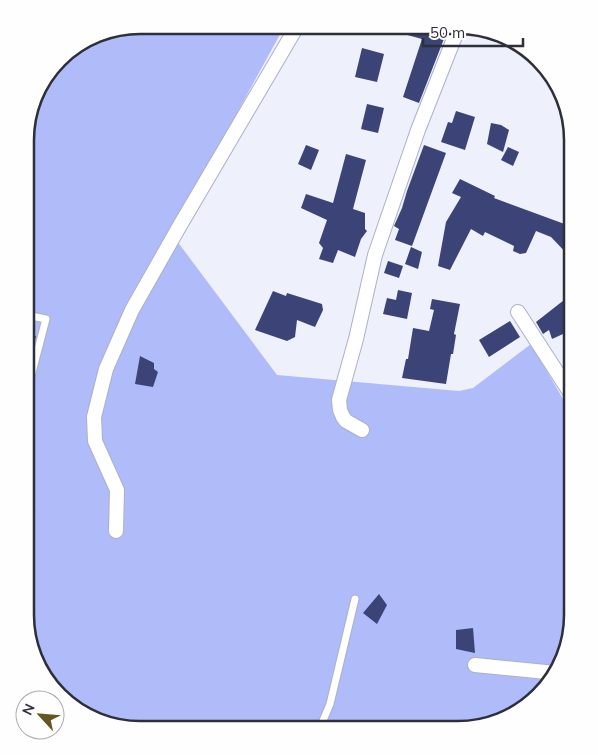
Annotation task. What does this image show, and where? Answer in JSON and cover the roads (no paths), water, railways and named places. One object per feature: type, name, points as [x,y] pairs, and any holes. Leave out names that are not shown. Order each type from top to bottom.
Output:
[{"type":"street","points":[[116,531],[117,490],[96,441],[94,417],[106,369],[132,310],[150,277],[292,34]]},
{"type":"street","points":[[362,430],[346,421],[340,410],[339,400],[356,339],[375,255],[418,130],[455,34]]},
{"type":"street","points":[[518,312],[564,383]]},
{"type":"street","points":[[475,664],[547,672]]},
{"type":"lane","points":[[34,317],[46,319],[34,367]]},
{"type":"lane","points":[[323,721],[330,704],[355,599]]}]
